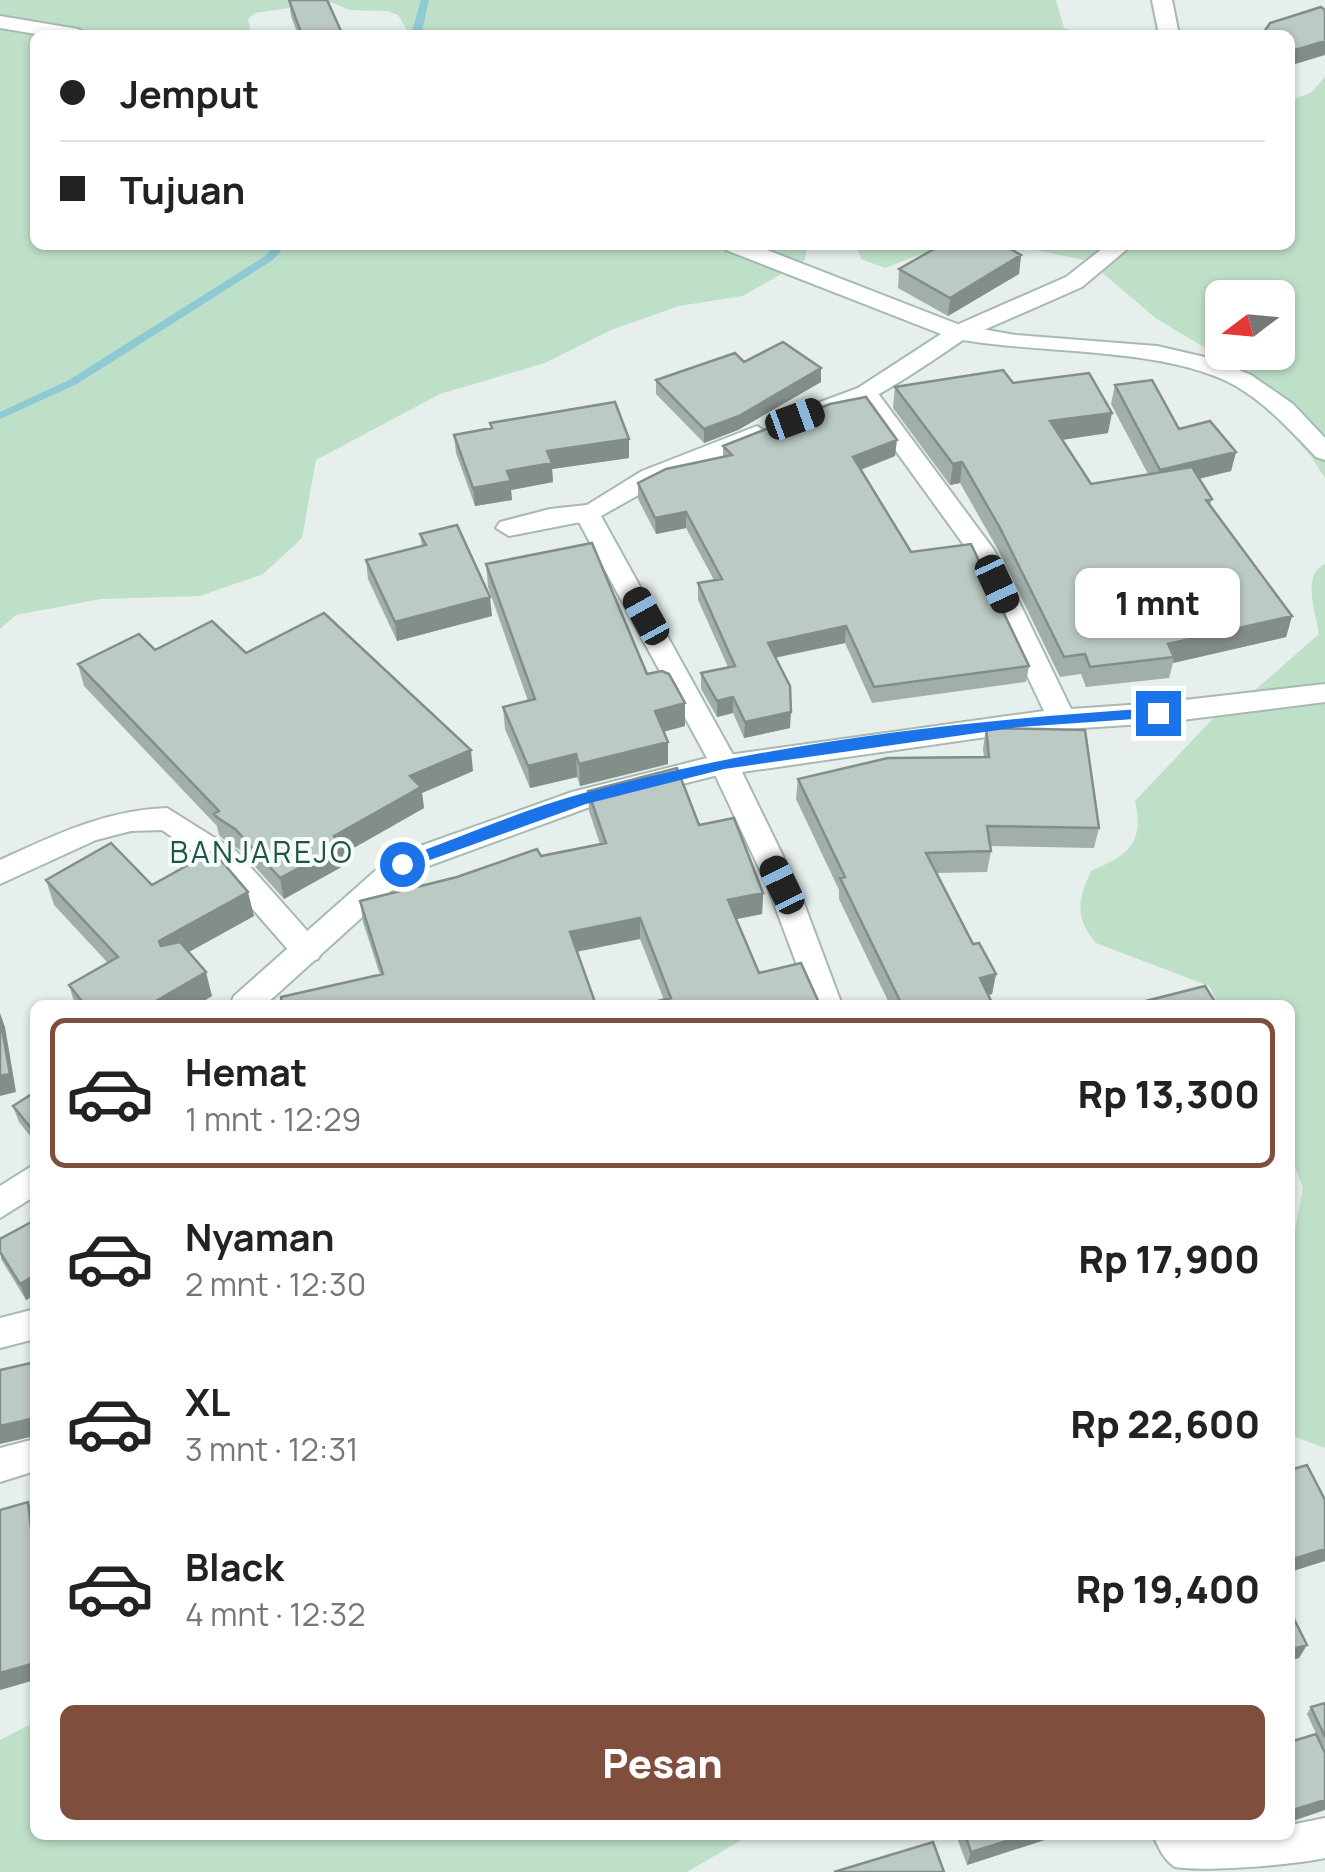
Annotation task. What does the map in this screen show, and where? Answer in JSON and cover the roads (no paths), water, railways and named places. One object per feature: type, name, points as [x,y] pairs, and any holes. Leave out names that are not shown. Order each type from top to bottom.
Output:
[{"type":"street","points":[[1162,0],[1167,30]]},
{"type":"street","points":[[0,22],[48,30]]},
{"type":"street","points":[[747,250],[960,332],[1054,346],[1164,352],[1204,362],[1241,379],[1300,421],[1325,452]]},
{"type":"street","points":[[510,528],[550,517],[587,513],[651,477],[866,392],[960,332],[1074,282],[1115,250]]},
{"type":"street","points":[[866,392],[981,550],[1062,720]]},
{"type":"street","points":[[587,513],[724,764],[782,885],[825,1000]]},
{"type":"street","points":[[251,1000],[402,864],[582,799],[724,764],[890,737],[1325,693]]},
{"type":"street","points":[[0,874],[87,832],[131,820],[167,818],[227,860],[307,951]]},
{"type":"street","points":[[0,1204],[30,1182]]},
{"type":"street","points":[[0,1333],[30,1325]]},
{"type":"street","points":[[0,1465],[30,1457]]},
{"type":"street","points":[[1177,1840],[1187,1852],[1218,1860],[1325,1838]]},
{"type":"waterway","points":[[417,30],[425,0]]},
{"type":"waterway","points":[[0,416],[73,382],[276,250]]},
{"type":"district","name":"BANJAREJO","points":[[262,851]]}]
